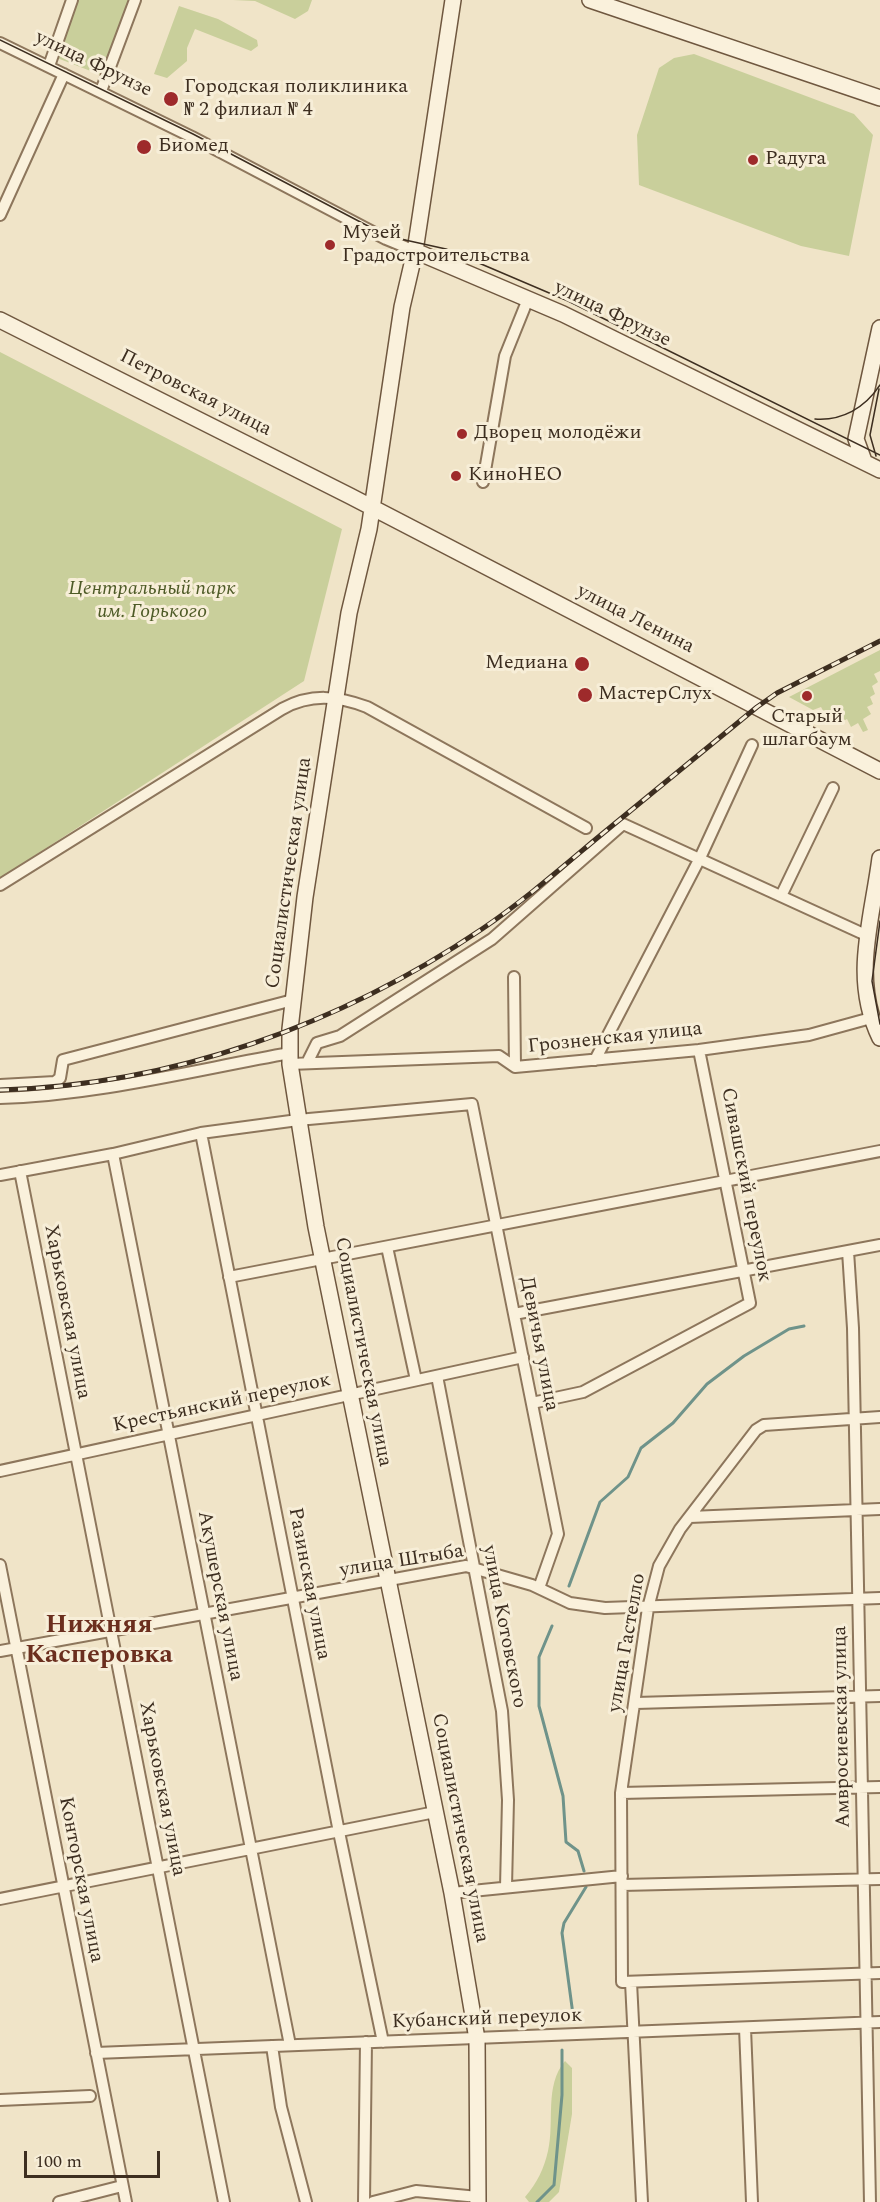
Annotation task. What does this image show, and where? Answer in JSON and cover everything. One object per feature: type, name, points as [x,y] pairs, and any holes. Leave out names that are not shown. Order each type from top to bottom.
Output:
[{"type":"street","points":[[49,66],[72,0]]},
{"type":"street","points":[[101,92],[135,0]]},
{"type":"street","name":"Социалистическая улица","points":[[453,0],[415,251],[402,307],[371,507],[349,613],[305,897],[293,1000],[290,1058],[298,1120],[322,1259],[452,1893],[477,2039],[478,2200]]},
{"type":"street","points":[[590,0],[880,98]]},
{"type":"street","name":"улица Фрунзе","points":[[0,43],[101,92],[386,239],[528,298],[880,470]]},
{"type":"street","points":[[0,215],[64,74]]},
{"type":"street","points":[[483,482],[505,357],[528,298]]},
{"type":"street","name":"Петровская улица","points":[[0,320],[371,507]]},
{"type":"street","points":[[864,461],[856,439],[880,328]]},
{"type":"street","name":"улица Ленина","points":[[371,507],[880,771]]},
{"type":"street","points":[[0,885],[282,708],[302,700],[337,698],[367,707],[586,828]]},
{"type":"street","points":[[595,1060],[700,858],[752,745]]},
{"type":"street","points":[[781,896],[833,788]]},
{"type":"street","points":[[307,1063],[317,1043],[344,1033],[492,939],[623,824],[868,936]]},
{"type":"street","points":[[880,858],[868,936],[864,990],[871,1018],[880,1038]]},
{"type":"street","points":[[514,977],[516,1067]]},
{"type":"street","points":[[0,1084],[55,1082],[60,1078],[63,1060],[293,1000]]},
{"type":"street","name":"Грозненская улица","points":[[0,1098],[62,1095],[290,1058],[307,1063],[499,1056],[516,1067],[595,1060],[699,1050],[809,1035],[871,1018]]},
{"type":"street","name":"Сивашский переулок","points":[[532,1403],[583,1392],[750,1303],[699,1050]]},
{"type":"street","name":"Девичья улица","points":[[298,1120],[472,1104],[558,1534],[538,1588]]},
{"type":"street","points":[[0,1175],[113,1154],[201,1133],[298,1120]]},
{"type":"street","name":"Разинская улица","points":[[201,1133],[292,1599],[383,2042]]},
{"type":"street","points":[[229,1276],[726,1183],[880,1151]]},
{"type":"street","name":"Акушерская улица","points":[[113,1154],[290,2045]]},
{"type":"street","name":"Харьковская улица","points":[[20,1171],[224,2202]]},
{"type":"street","points":[[514,1314],[880,1245]]},
{"type":"street","points":[[387,1247],[416,1380]]},
{"type":"street","name":"Амвросиевская улица","points":[[848,1251],[855,1419],[870,2202]]},
{"type":"street","name":"Крестьянский переулок","points":[[0,1470],[523,1357]]},
{"type":"street","name":"улица Котовского","points":[[436,1376],[498,1688],[506,1752],[506,1887]]},
{"type":"street","name":"улица Гастелло","points":[[642,2202],[633,2032],[627,1982],[621,1793],[636,1703],[648,1608],[659,1566],[690,1517],[756,1430],[764,1425],[880,1417]]},
{"type":"street","points":[[690,1517],[880,1509]]},
{"type":"street","name":"Конторская улица","points":[[0,1565],[126,2202]]},
{"type":"street","name":"улица Штыба","points":[[0,1652],[466,1566],[538,1588],[570,1603],[605,1608],[880,1598]]},
{"type":"street","points":[[636,1703],[880,1696]]},
{"type":"street","points":[[621,1793],[880,1787]]},
{"type":"street","points":[[0,1899],[435,1812]]},
{"type":"street","points":[[452,1893],[506,1887],[622,1881],[880,1879]]},
{"type":"street","points":[[627,1982],[880,1973]]},
{"type":"street","name":"Кубанский переулок","points":[[96,2053],[880,2022]]},
{"type":"street","points":[[745,2028],[752,2202]]},
{"type":"street","points":[[364,2202],[366,2042]]},
{"type":"street","points":[[272,2046],[281,2108],[306,2202]]},
{"type":"street","points":[[0,2100],[90,2096]]},
{"type":"street","points":[[59,2202],[122,2186]]},
{"type":"street","points":[[373,2202],[416,2191],[478,2200]]},
{"type":"green space","points":[[72,0],[135,0],[106,77],[52,56]]},
{"type":"green space","points":[[233,0],[312,0],[308,11],[295,19],[255,1]]},
{"type":"green space","points":[[179,6],[218,19],[257,40],[258,46],[251,51],[195,29],[187,48],[187,61],[167,78],[154,74]]},
{"type":"green space","name":"Радуга","points":[[694,54],[854,114],[873,135],[849,256],[801,246],[639,185],[637,135],[659,68],[674,58]]},
{"type":"green space","name":"Центральный парк им. Горького","points":[[0,352],[342,529],[304,681],[0,878]]},
{"type":"green space","points":[[880,650],[880,671],[874,674],[878,682],[872,686],[875,694],[870,697],[873,704],[867,707],[871,714],[863,719],[868,730],[863,732],[858,723],[851,727],[847,719],[840,723],[834,712],[826,716],[821,707],[813,710],[789,697]]},
{"type":"green space","points":[[565,2061],[572,2068],[572,2114],[559,2192],[549,2202],[529,2202],[525,2197],[540,2176],[550,2140],[554,2081]]},
{"type":"waterway","points":[[569,1586],[600,1502],[628,1477],[641,1448],[673,1423],[707,1384],[744,1356],[789,1329],[804,1326]]},
{"type":"waterway","points":[[552,1626],[539,1657],[539,1706],[563,1796],[566,1842],[578,1851],[584,1871]]},
{"type":"waterway","points":[[574,2022],[562,1933],[564,1923],[586,1887]]},
{"type":"waterway","points":[[537,2202],[554,2185],[562,2095],[562,2050]]},
{"type":"tram line","points":[[0,40],[193,134],[387,236],[446,249],[568,301],[880,455]]},
{"type":"tram line","points":[[815,419],[834,418],[852,411],[867,400],[880,385]]},
{"type":"tram line","points":[[876,456],[870,435],[879,389]]},
{"type":"tram line","points":[[880,921],[872,981],[880,1024]]},
{"type":"railway","points":[[0,1090],[64,1086],[128,1076],[191,1062],[252,1044],[312,1021],[371,994],[428,963],[511,908],[777,693],[880,641]]},
{"type":"place","name":"Городская поликлиника № 2 филиал № 4","points":[[171,99]]},
{"type":"place","name":"Биомед","points":[[144,147]]},
{"type":"place","name":"Радуга","points":[[753,160]]},
{"type":"place","name":"Музей Градостроительства","points":[[330,245]]},
{"type":"place","name":"Дворец молодёжи","points":[[462,434]]},
{"type":"place","name":"КиноНЕО","points":[[456,476]]},
{"type":"place","name":"Медиана","points":[[582,664]]},
{"type":"place","name":"МастерСлух","points":[[585,695]]},
{"type":"place","name":"Старый шлагбаум","points":[[807,696]]},
{"type":"district","name":"Нижняя Касперовка","points":[[99,1642]]}]
